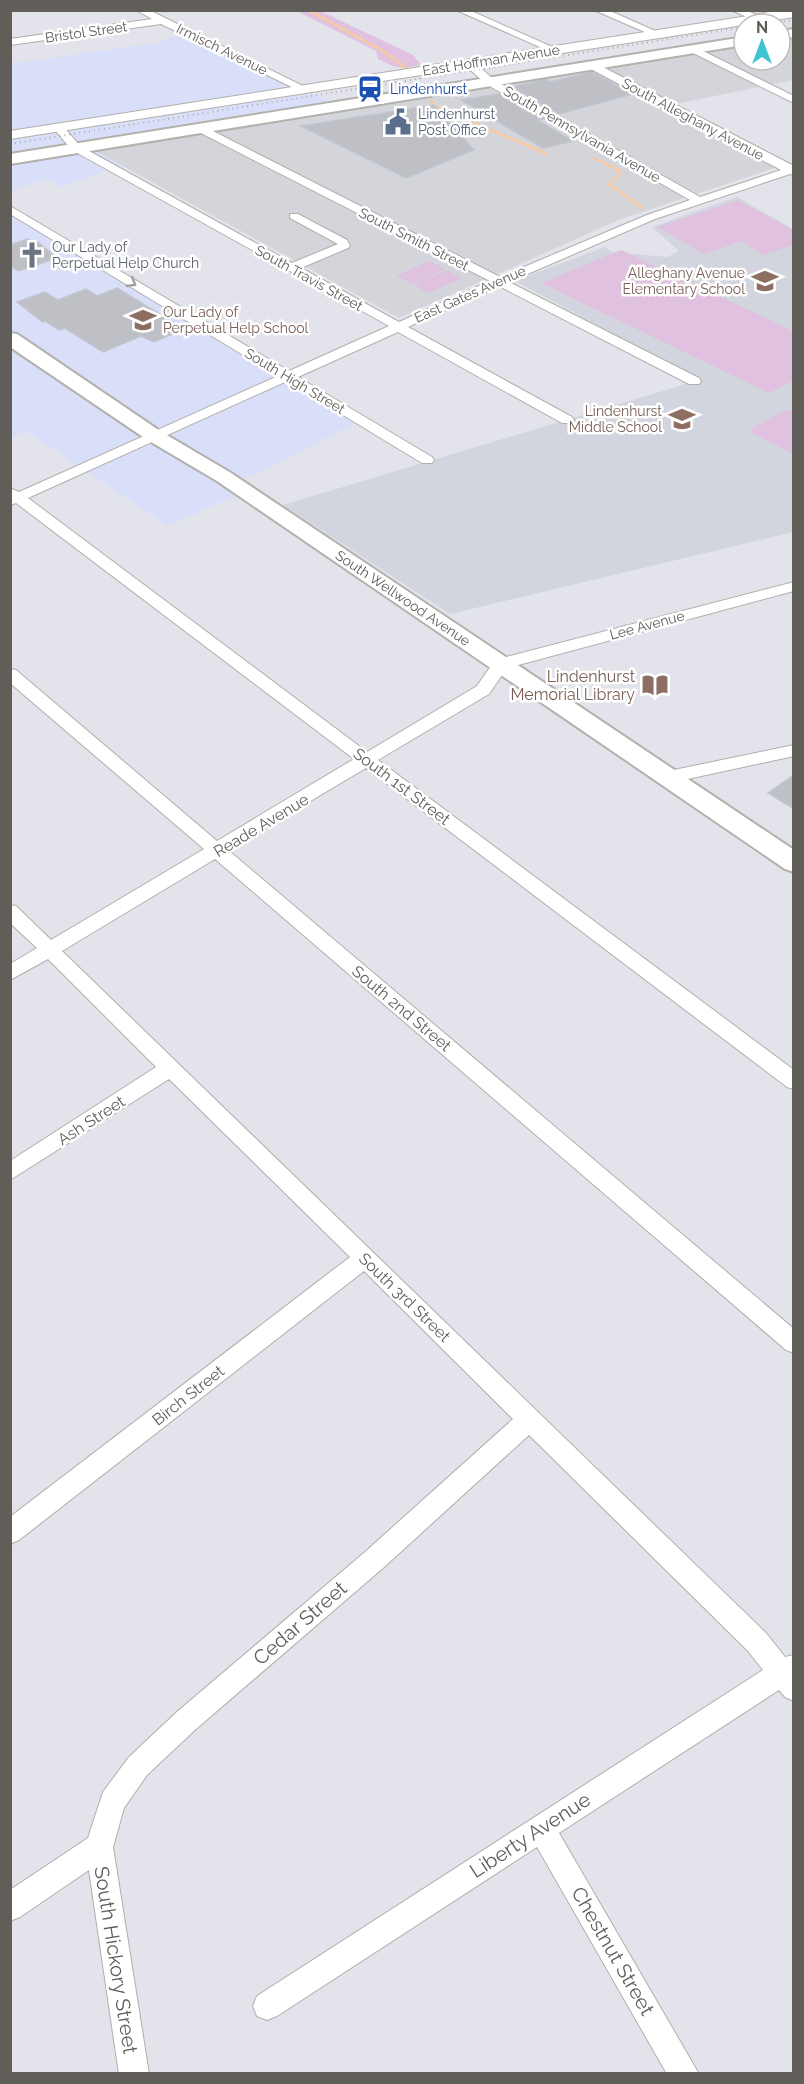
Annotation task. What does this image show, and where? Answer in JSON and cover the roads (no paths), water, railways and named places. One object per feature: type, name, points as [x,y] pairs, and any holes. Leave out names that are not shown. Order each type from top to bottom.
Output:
[{"type":"main road","name":"East Hoffman Avenue","points":[[10,159],[732,43]]},
{"type":"main road","name":"South Wellwood Avenue","points":[[10,338],[153,435],[224,477],[794,863]]},
{"type":"street","name":"Irmisch Avenue","points":[[141,10],[304,89]]},
{"type":"street","points":[[460,10],[554,50]]},
{"type":"street","points":[[598,10],[657,34]]},
{"type":"street","name":"Bristol Street","points":[[10,42],[162,21]]},
{"type":"street","name":"East Hoffman Avenue","points":[[10,135],[732,22]]},
{"type":"street","points":[[692,49],[794,100]]},
{"type":"street","name":"South Pennsylvania Avenue","points":[[469,63],[490,82],[699,201]]},
{"type":"street","name":"South Alleghany Avenue","points":[[593,66],[792,171]]},
{"type":"street","name":"South Travis Street","points":[[58,127],[76,148],[567,420]]},
{"type":"street","name":"South Smith Street","points":[[199,128],[694,381]]},
{"type":"street","name":"East Gates Avenue","points":[[13,497],[497,282],[651,217],[792,171]]},
{"type":"street","name":"South High Street","points":[[10,209],[427,460]]},
{"type":"street","points":[[290,268],[344,246],[343,242],[294,216]]},
{"type":"street","name":"South 1st Street","points":[[13,497],[369,760],[794,1081]]},
{"type":"street","name":"Lee Avenue","points":[[501,664],[794,585]]},
{"type":"street","name":"Reade Avenue","points":[[10,973],[218,851],[483,690],[501,664]]},
{"type":"street","name":"South 2nd Street","points":[[10,674],[794,1342]]},
{"type":"street","points":[[669,777],[794,750]]},
{"type":"street","name":"South 3rd Street","points":[[10,911],[790,1675]]},
{"type":"street","name":"Ash Street","points":[[10,1172],[171,1067]]},
{"type":"street","name":"Birch Street","points":[[10,1532],[365,1258]]},
{"type":"street","name":"Cedar Street","points":[[99,1847],[112,1801],[138,1766],[530,1419]]},
{"type":"street","name":"Liberty Avenue","points":[[267,2006],[542,1828],[790,1675]]},
{"type":"street","name":"Chestnut Street","points":[[542,1828],[684,2073]]},
{"type":"street","points":[[10,1907],[99,1847]]},
{"type":"street","name":"South Hickory Street","points":[[99,1847],[134,2073]]},
{"type":"waterway","points":[[308,10],[383,51],[407,69]]},
{"type":"waterway","points":[[431,101],[436,107],[547,154]]},
{"type":"waterway","points":[[594,158],[620,171],[620,174],[609,184],[642,208]]},
{"type":"railway","points":[[10,144],[732,29]]},
{"type":"place","name":"Lindenhurst","points":[[370,89]]},
{"type":"place","name":"Lindenhurst Post Office","points":[[398,122]]},
{"type":"place","name":"Our Lady of Perpetual Help Church","points":[[32,255]]},
{"type":"place","name":"Alleghany Avenue Elementary School","points":[[765,281]]},
{"type":"place","name":"Our Lady of Perpetual Help School","points":[[143,320]]},
{"type":"place","name":"Lindenhurst Middle School","points":[[682,419]]},
{"type":"place","name":"Lindenhurst Memorial Library","points":[[655,685]]}]
